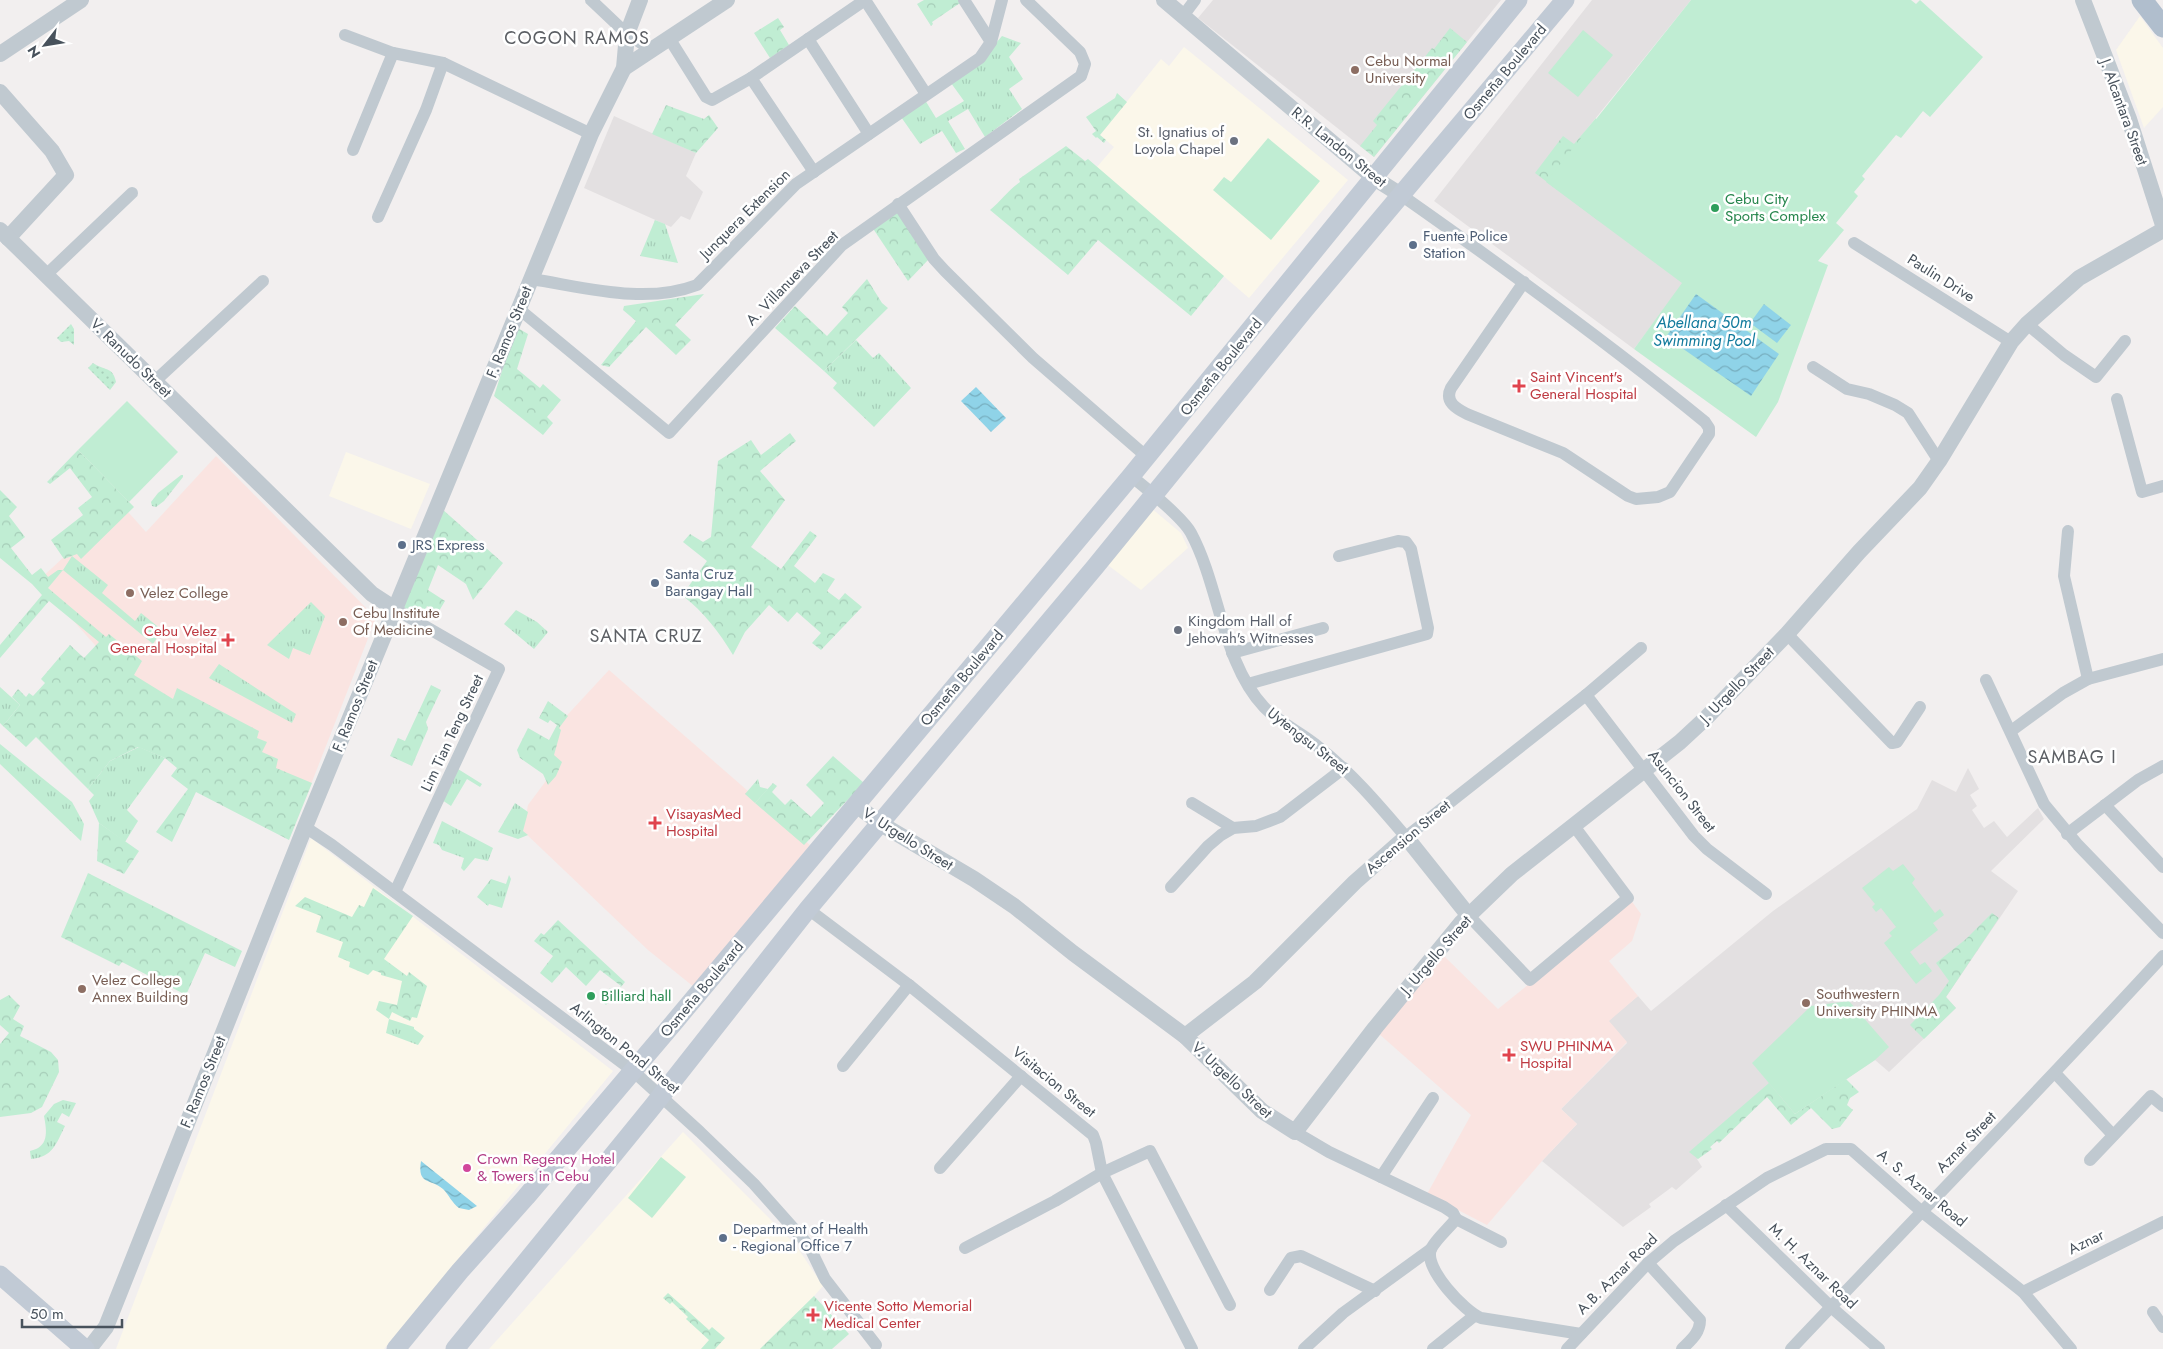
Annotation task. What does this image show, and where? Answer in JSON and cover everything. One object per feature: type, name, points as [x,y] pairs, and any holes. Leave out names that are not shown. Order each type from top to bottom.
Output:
[{"type":"main road","name":"Osmeña Boulevard","points":[[396,1349],[460,1271],[526,1197],[633,1071],[1147,457],[1518,0]]},
{"type":"main road","name":"Osmeña Boulevard","points":[[455,1349],[808,910],[1565,0]]},
{"type":"main road","points":[[2142,0],[2163,27]]},
{"type":"main road","points":[[0,1275],[87,1349]]},
{"type":"street","points":[[2,50],[81,0]]},
{"type":"street","points":[[591,0],[627,34],[652,50]]},
{"type":"street","name":"F. Ramos Street","points":[[87,1349],[106,1327],[305,827],[591,134],[624,68],[627,34],[640,0]]},
{"type":"street","points":[[624,68],[727,0]]},
{"type":"street","points":[[669,38],[706,97],[712,100],[751,78],[865,0],[926,94]]},
{"type":"street","points":[[964,0],[991,42]]},
{"type":"street","name":"Junquera Extension","points":[[531,278],[641,294],[697,285],[796,184],[980,58],[991,42],[1002,0]]},
{"type":"street","name":"A. Villanueva Street","points":[[519,309],[669,433],[842,245],[1081,76],[1085,64],[1080,52],[1026,0]]},
{"type":"street","name":"R.R. Landon Street","points":[[1164,0],[1374,178],[1524,282],[1632,362],[1705,422],[1709,428],[1709,434],[1670,492],[1658,498],[1636,499],[1628,496],[1563,453],[1456,408],[1450,402],[1448,393],[1450,388],[1524,282]]},
{"type":"street","points":[[1183,16],[1195,0]]},
{"type":"street","name":"J. Alcantara Street","points":[[2082,0],[2129,119],[2163,225]]},
{"type":"street","points":[[345,35],[393,53],[443,63],[591,134]]},
{"type":"street","points":[[808,38],[869,134]]},
{"type":"street","points":[[353,150],[393,53]]},
{"type":"street","points":[[378,217],[426,110],[443,63]]},
{"type":"street","points":[[751,78],[814,172]]},
{"type":"street","name":"V. Ranudo Street","points":[[0,92],[52,151],[66,175],[4,234],[372,594],[395,609]]},
{"type":"street","points":[[46,275],[132,194]]},
{"type":"street","points":[[898,204],[944,271],[1033,358],[1147,457]]},
{"type":"street","name":"J. Urgello Street","points":[[1295,1132],[1375,1028],[1469,916],[1512,874],[1644,771],[1707,717],[1787,634],[1859,552],[1920,488],[1939,461],[2011,342],[2027,324],[2079,278],[2163,230]]},
{"type":"street","name":"Paulin Drive","points":[[1854,243],[2011,342]]},
{"type":"street","points":[[155,381],[262,281]]},
{"type":"street","points":[[2027,324],[2064,355],[2096,377],[2125,341]]},
{"type":"street","points":[[1813,367],[1847,389],[1869,394],[1895,404],[1908,413],[1939,461]]},
{"type":"street","points":[[2117,399],[2142,492],[2163,486]]},
{"type":"street","name":"Uytengsu Street","points":[[1131,476],[1153,494],[1190,531],[1211,580],[1232,653],[1248,684],[1264,708],[1316,744],[1344,768],[1406,837],[1469,916]]},
{"type":"street","points":[[2068,531],[2064,576],[2088,679]]},
{"type":"street","points":[[1248,684],[1427,634],[1428,628],[1411,549],[1406,542],[1398,541],[1339,556]]},
{"type":"street","name":"Lim Tian Teng Street","points":[[395,609],[499,669],[395,892]]},
{"type":"street","points":[[1232,653],[1323,628]]},
{"type":"street","points":[[1787,634],[1892,742],[1897,742],[1920,707]]},
{"type":"street","name":"Ascension Street","points":[[1185,1036],[1255,982],[1355,882],[1406,837],[1586,696],[1641,648]]},
{"type":"street","points":[[2011,731],[2063,693],[2088,679],[2163,659]]},
{"type":"street","points":[[1986,680],[2011,731],[2034,788],[2044,804],[2067,834],[2163,933]]},
{"type":"street","name":"Asuncion Street","points":[[1586,696],[1694,836],[1707,849],[1766,894]]},
{"type":"street","points":[[2067,834],[2138,780],[2163,766]]},
{"type":"street","points":[[1171,887],[1208,846],[1233,828],[1256,826],[1280,816],[1344,768]]},
{"type":"street","points":[[1192,803],[1233,828]]},
{"type":"street","name":"V. Urgello Street","points":[[856,805],[881,824],[974,879],[1014,906],[1072,952],[1185,1036],[1262,1111],[1329,1152],[1444,1207],[1453,1213],[1456,1219],[1501,1242]]},
{"type":"street","points":[[2105,805],[2163,867]]},
{"type":"street","points":[[1469,916],[1530,980],[1628,898],[1574,826]]},
{"type":"street","name":"Arlington Pond Street","points":[[305,827],[332,845],[633,1071],[754,1184],[798,1233],[810,1248],[825,1279],[876,1345]]},
{"type":"street","name":"Visitacion Street","points":[[808,910],[909,984],[1093,1135],[1102,1172],[1192,1349]]},
{"type":"street","name":"Aznar Street","points":[[1791,1349],[2055,1073],[2163,956]]},
{"type":"street","points":[[843,1066],[909,984]]},
{"type":"street","points":[[2055,1073],[2113,1135]]},
{"type":"street","points":[[940,1168],[1021,1076]]},
{"type":"street","points":[[2090,1160],[2151,1096],[2163,1106]]},
{"type":"street","points":[[1381,1177],[1433,1098]]},
{"type":"street","name":"A. S. Aznar Road","points":[[1726,1205],[1767,1178],[1826,1149],[1851,1149],[1921,1211],[2023,1292],[2071,1349]]},
{"type":"street","points":[[965,1248],[1055,1201],[1102,1172],[1150,1152],[1230,1305]]},
{"type":"street","name":"A.B. Aznar Road","points":[[1567,1349],[1648,1263],[1674,1240],[1726,1205]]},
{"type":"street","name":"M. H. Aznar Road","points":[[1726,1205],[1831,1307],[1879,1349]]},
{"type":"street","points":[[1304,1349],[1343,1313],[1431,1249],[1456,1219]]},
{"type":"street","name":"Aznar","points":[[2023,1292],[2163,1222]]},
{"type":"street","points":[[1431,1249],[1430,1257],[1438,1275],[1457,1302],[1474,1316],[1581,1334]]},
{"type":"street","points":[[1270,1290],[1291,1258],[1300,1256],[1375,1291]]},
{"type":"street","points":[[1648,1263],[1700,1320],[1700,1327],[1695,1336],[1682,1349]]},
{"type":"street","points":[[2153,1312],[2163,1327]]},
{"type":"street","points":[[1433,1349],[1474,1316]]},
{"type":"shaded area","name":"Cebu Normal University","points":[[1213,0],[1501,0],[1374,157],[1198,18]]},
{"type":"shaded area","points":[[1592,0],[1691,0],[1574,145],[1683,283],[1634,349],[1434,201]]},
{"type":"shaded area","points":[[2140,16],[2163,48],[2163,107],[2144,128],[2116,50]]},
{"type":"shaded area","points":[[1184,47],[1348,180],[1249,298],[1097,167],[1114,147],[1100,135],[1161,59],[1169,66]]},
{"type":"shaded area","points":[[614,116],[696,153],[686,176],[703,192],[690,220],[681,216],[671,227],[584,188]]},
{"type":"shaded area","points":[[346,452],[430,484],[411,529],[329,496]]},
{"type":"shaded area","name":"Cebu Velez General Hospital","points":[[216,456],[376,618],[308,792],[110,662],[38,581],[121,504],[146,532]]},
{"type":"shaded area","points":[[1150,507],[1181,533],[1188,548],[1141,590],[1105,563]]},
{"type":"shaded area","name":"VisayasMed Hospital","points":[[609,670],[810,845],[694,987],[648,950],[523,831],[528,805],[560,762],[549,755],[558,725]]},
{"type":"shaded area","name":"Southwestern University PHINMA","points":[[1968,768],[1979,789],[1970,795],[1977,806],[1972,810],[1984,828],[1994,821],[2007,837],[2038,808],[2044,819],[1991,871],[2018,891],[1946,997],[1956,1008],[1889,1072],[1875,1060],[1786,1119],[1767,1094],[1697,1159],[1702,1167],[1676,1190],[1672,1187],[1649,1204],[1651,1207],[1623,1227],[1542,1161],[1577,1124],[1561,1109],[1627,1043],[1608,1021],[1638,996],[1651,1011],[1773,911],[1917,809],[1932,780],[1956,792]]},
{"type":"shaded area","points":[[311,838],[613,1071],[384,1349],[116,1349]]},
{"type":"shaded area","name":"SWU PHINMA Hospital","points":[[1630,899],[1641,914],[1632,941],[1609,961],[1638,996],[1609,1021],[1627,1042],[1561,1109],[1577,1124],[1542,1161],[1487,1225],[1427,1194],[1471,1115],[1378,1033],[1443,955],[1498,1009],[1580,943]]},
{"type":"shaded area","points":[[683,1132],[795,1244],[823,1286],[760,1349],[489,1349]]},
{"type":"green space","points":[[924,0],[958,0],[960,3],[932,22],[931,26],[917,4]]},
{"type":"green space","name":"Cebu City Sports Complex","points":[[1691,0],[1911,0],[1916,4],[1920,0],[1983,57],[1930,117],[1923,111],[1901,138],[1896,135],[1862,176],[1865,179],[1854,192],[1858,196],[1836,223],[1844,230],[1818,261],[1828,265],[1778,402],[1756,437],[1634,349],[1682,283],[1546,182]]},
{"type":"green space","points":[[778,18],[784,27],[780,30],[789,45],[770,58],[754,33]]},
{"type":"green space","points":[[1450,28],[1467,42],[1374,157],[1360,146],[1377,125],[1373,121]]},
{"type":"green space","points":[[1583,30],[1613,55],[1578,97],[1548,73]]},
{"type":"green space","points":[[1002,36],[1021,43],[1009,57],[1023,79],[1009,89],[1022,109],[985,137],[968,109],[948,121],[965,149],[956,153],[942,131],[920,144],[901,117],[925,100],[936,118],[964,101],[951,83],[983,58]]},
{"type":"green space","points":[[1117,93],[1127,102],[1100,135],[1106,140],[1104,143],[1092,134],[1096,131],[1086,117],[1115,98]]},
{"type":"green space","points":[[666,105],[704,119],[709,115],[718,128],[696,153],[652,134]]},
{"type":"green space","points":[[1596,118],[1599,221],[1535,173],[1563,136],[1574,144]]},
{"type":"green space","points":[[1268,138],[1320,181],[1271,240],[1213,190],[1224,177],[1231,182]]},
{"type":"green space","points":[[1066,146],[1085,161],[1088,159],[1224,276],[1191,316],[1098,240],[1068,275],[990,210],[1020,182],[1019,179]]},
{"type":"green space","points":[[899,209],[929,259],[908,281],[872,227]]},
{"type":"green space","points":[[655,220],[665,224],[678,263],[640,256]]},
{"type":"green space","points":[[867,279],[882,303],[888,308],[824,371],[775,328],[795,306],[827,336],[848,313],[842,307]]},
{"type":"green space","points":[[704,294],[675,325],[691,340],[676,355],[646,327],[609,367],[601,365],[636,321],[623,310],[624,306]]},
{"type":"green space","points":[[71,324],[74,329],[74,345],[69,341],[61,342],[57,338]]},
{"type":"green space","points":[[516,327],[528,334],[517,369],[540,388],[543,384],[561,400],[547,417],[553,423],[543,435],[494,396]]},
{"type":"green space","points":[[856,340],[873,358],[879,353],[911,388],[874,427],[833,388],[837,383],[824,371]]},
{"type":"green space","points":[[93,363],[113,373],[116,382],[110,390],[88,368]]},
{"type":"green space","points":[[127,401],[178,452],[129,502],[78,450]]},
{"type":"green space","points":[[790,433],[796,441],[760,471],[785,500],[751,547],[781,569],[810,531],[817,536],[794,566],[815,583],[823,573],[835,579],[827,591],[839,600],[845,593],[862,607],[821,650],[812,643],[821,633],[797,612],[788,622],[769,605],[745,632],[733,655],[711,623],[683,596],[707,561],[683,542],[690,534],[703,542],[711,537],[718,461],[751,440],[761,455]]},
{"type":"green space","points":[[78,450],[134,507],[81,559],[77,554],[64,559],[51,540],[83,515],[78,508],[92,497],[70,468],[50,484],[47,482]]},
{"type":"green space","points":[[181,475],[183,477],[164,501],[156,507],[152,506],[151,502],[158,493]]},
{"type":"green space","points":[[0,490],[17,507],[9,516],[25,537],[11,548],[32,575],[41,568],[48,577],[58,570],[63,570],[48,588],[106,637],[109,634],[142,661],[134,675],[173,699],[177,688],[259,731],[257,738],[267,742],[262,752],[278,759],[276,768],[312,783],[289,840],[196,792],[172,842],[156,832],[188,789],[171,776],[177,768],[165,758],[138,747],[110,761],[88,789],[36,737],[26,747],[3,726],[20,705],[12,697],[18,689],[26,697],[29,693],[33,696],[45,683],[41,679],[70,645],[84,658],[99,642],[49,601],[0,658],[0,645],[42,595],[32,584],[0,558]]},
{"type":"green space","points":[[442,509],[503,563],[473,600],[466,584],[438,565],[428,590],[445,601],[439,611],[427,606],[420,621],[398,609]]},
{"type":"green space","points":[[72,556],[108,585],[102,593],[135,621],[141,613],[162,630],[153,644],[63,570]]},
{"type":"green space","points":[[311,602],[325,616],[310,655],[293,648],[289,659],[267,645]]},
{"type":"green space","points":[[516,610],[537,622],[548,632],[534,649],[504,624]]},
{"type":"green space","points":[[219,664],[296,714],[292,723],[209,678]]},
{"type":"green space","points":[[431,685],[441,690],[426,722],[428,729],[412,766],[390,756],[398,738],[405,741]]},
{"type":"green space","points":[[0,687],[20,705],[3,726],[0,723]]},
{"type":"green space","points":[[548,701],[568,716],[559,728],[561,730],[554,755],[562,762],[556,776],[548,785],[543,774],[520,758],[517,750],[528,728],[549,740],[557,725],[550,720],[548,723],[539,718]]},
{"type":"green space","points":[[0,744],[72,802],[84,824],[81,841],[0,764]]},
{"type":"green space","points":[[139,747],[165,758],[127,810],[138,821],[125,842],[99,823],[89,801],[94,795],[88,789],[110,761]]},
{"type":"green space","points":[[833,756],[864,783],[804,845],[755,803],[773,783],[777,786],[772,792],[785,805],[791,799],[811,817],[824,803],[806,785]]},
{"type":"green space","points":[[458,769],[482,784],[480,787],[467,779],[451,806],[442,800]]},
{"type":"green space","points":[[758,779],[760,787],[768,789],[755,803],[745,794]]},
{"type":"green space","points":[[515,803],[528,812],[523,831],[528,835],[518,839],[498,832]]},
{"type":"green space","points":[[442,821],[493,848],[488,861],[475,858],[464,871],[461,868],[464,858],[442,850],[439,845],[433,843]]},
{"type":"green space","points":[[99,823],[139,851],[124,874],[97,861]]},
{"type":"green space","points":[[1903,864],[1915,879],[1912,883],[1935,913],[1940,909],[1944,915],[1933,923],[1938,930],[1910,952],[1920,965],[1925,962],[1932,971],[1916,984],[1884,943],[1892,936],[1889,933],[1896,927],[1881,908],[1876,912],[1872,907],[1875,904],[1862,888],[1889,867],[1893,871]]},
{"type":"green space","points":[[88,873],[242,951],[235,967],[205,953],[186,995],[122,962],[119,966],[61,937]]},
{"type":"green space","points":[[509,875],[511,879],[502,908],[489,904],[488,906],[477,897],[491,879],[506,884]]},
{"type":"green space","points":[[373,888],[413,916],[384,959],[407,976],[409,972],[427,986],[417,1018],[412,1017],[410,1021],[392,1012],[389,1019],[376,1010],[379,1001],[397,1005],[402,981],[381,975],[381,973],[373,970],[368,975],[349,967],[350,962],[338,957],[343,942],[316,932],[321,916],[295,906],[305,897],[352,917],[359,905],[364,907]]},
{"type":"green space","points":[[1992,913],[1999,918],[1946,997],[1956,1008],[1924,1039],[1910,1025],[1939,995],[1949,981],[1936,963],[1966,939]]},
{"type":"green space","points":[[558,920],[625,982],[606,1005],[602,1001],[610,988],[615,992],[621,986],[600,970],[586,986],[566,967],[552,983],[540,973],[553,956],[534,941],[541,933],[544,935]]},
{"type":"green space","points":[[9,995],[20,1006],[13,1019],[24,1026],[20,1036],[51,1052],[58,1060],[59,1072],[42,1107],[31,1113],[0,1117],[0,1044],[9,1033],[0,1025],[0,1000]]},
{"type":"green space","points":[[1849,1001],[1889,1047],[1875,1060],[1795,1114],[1752,1063],[1811,1006]]},
{"type":"green space","points":[[389,1019],[414,1027],[424,1036],[418,1045],[386,1033]]},
{"type":"green space","points":[[1846,1079],[1859,1092],[1850,1098],[1847,1105],[1853,1110],[1840,1127],[1832,1129],[1811,1108],[1791,1125],[1767,1097],[1719,1143],[1717,1141],[1710,1147],[1712,1149],[1698,1159],[1689,1152],[1769,1083],[1795,1114]]},
{"type":"green space","points":[[63,1100],[76,1103],[69,1117],[62,1113],[57,1122],[65,1126],[56,1144],[44,1156],[31,1159],[30,1151],[41,1146],[44,1142],[46,1128],[44,1116],[54,1104]]},
{"type":"green space","points":[[661,1157],[686,1177],[652,1218],[628,1198]]},
{"type":"green space","points":[[668,1293],[709,1330],[712,1327],[725,1338],[715,1349],[701,1349],[709,1340],[686,1319],[688,1317],[672,1302],[670,1304],[663,1298]]},
{"type":"green space","name":"Vicente Sotto Memorial Medical Center","points":[[814,1296],[849,1334],[832,1349],[760,1349]]},
{"type":"water","name":"Abellana 50m Swimming Pool","points":[[1696,294],[1779,354],[1751,396],[1666,337]]},
{"type":"water","points":[[1764,304],[1791,325],[1777,343],[1750,323]]},
{"type":"water","points":[[976,387],[1006,418],[991,432],[961,401]]},
{"type":"water","points":[[421,1161],[477,1206],[469,1210],[459,1208],[454,1204],[443,1189],[423,1178],[420,1169]]},
{"type":"place","name":"Cebu Normal University","points":[[1355,70]]},
{"type":"place","name":"St. Ignatius of Loyola Chapel","points":[[1234,141]]},
{"type":"place","name":"Cebu City Sports Complex","points":[[1715,208]]},
{"type":"place","name":"Fuente Police Station","points":[[1413,245]]},
{"type":"place","name":"Saint Vincent's General Hospital","points":[[1519,386]]},
{"type":"place","name":"JRS Express","points":[[402,545]]},
{"type":"place","name":"Santa Cruz Barangay Hall","points":[[655,583]]},
{"type":"place","name":"Velez College","points":[[130,593]]},
{"type":"place","name":"Cebu Institute Of Medicine","points":[[343,622]]},
{"type":"place","name":"Kingdom Hall of Jehovah's Witnesses","points":[[1178,630]]},
{"type":"place","name":"Cebu Velez General Hospital","points":[[228,640]]},
{"type":"place","name":"VisayasMed Hospital","points":[[655,823]]},
{"type":"place","name":"Velez College Annex Building","points":[[82,989]]},
{"type":"place","name":"Billiard hall","points":[[591,996]]},
{"type":"place","name":"Southwestern University PHINMA","points":[[1806,1003]]},
{"type":"place","name":"SWU PHINMA Hospital","points":[[1509,1055]]},
{"type":"place","name":"Crown Regency Hotel & Towers in Cebu","points":[[467,1168]]},
{"type":"place","name":"Department of Health - Regional Office 7","points":[[723,1238]]},
{"type":"place","name":"Vicente Sotto Memorial Medical Center","points":[[813,1315]]},
{"type":"district","name":"COGON RAMOS","points":[[577,38]]},
{"type":"district","name":"SANTA CRUZ","points":[[646,636]]},
{"type":"district","name":"SAMBAG I","points":[[2072,757]]}]
